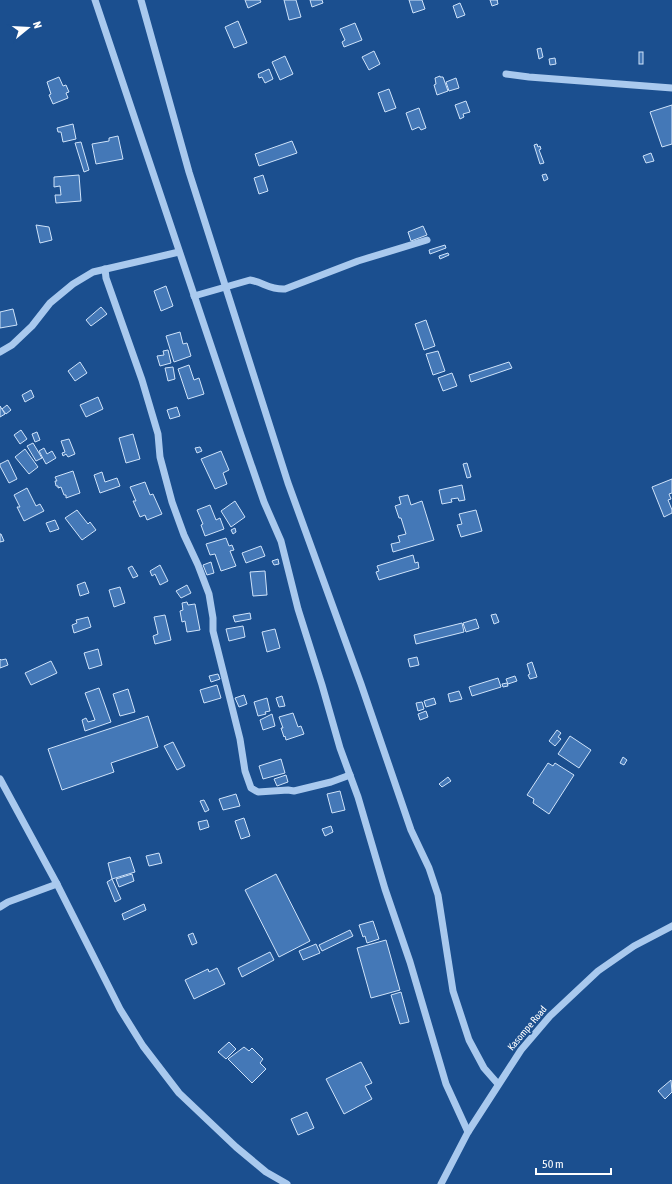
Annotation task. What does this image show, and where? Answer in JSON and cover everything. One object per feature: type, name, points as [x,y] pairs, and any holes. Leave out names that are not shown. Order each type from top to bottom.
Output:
[{"type":"street","points":[[95,0],[178,252],[264,502],[281,541],[305,635],[322,685],[340,748],[358,797],[385,889],[410,962],[446,1084],[468,1132]]},
{"type":"street","points":[[141,0],[190,172],[288,483],[361,684],[410,830],[429,868],[438,895],[453,991],[469,1040],[484,1068],[498,1084]]},
{"type":"street","points":[[506,74],[672,88]]},
{"type":"street","points":[[194,296],[250,280],[257,281],[277,290],[284,289],[358,262],[428,240]]},
{"type":"street","points":[[0,352],[12,345],[32,326],[50,303],[73,284],[93,272],[178,252]]},
{"type":"street","points":[[105,269],[106,278],[136,361],[158,434],[160,457],[172,502],[209,594],[213,618],[213,631],[240,738],[245,771],[251,788],[258,792],[294,791],[331,782],[350,775]]},
{"type":"street","points":[[0,779],[57,884],[120,1010],[142,1046],[179,1093],[236,1147],[266,1172],[287,1184]]},
{"type":"street","points":[[0,907],[8,902],[57,884]]},
{"type":"street","name":"Kasompe Road","points":[[441,1184],[468,1132],[498,1084],[521,1050],[550,1016],[593,976],[634,946],[672,926]]},
{"type":"building","points":[[245,0],[260,0],[261,2],[248,8]]},
{"type":"building","points":[[284,0],[296,0],[301,17],[289,20]]},
{"type":"building","points":[[310,0],[322,0],[323,3],[312,7]]},
{"type":"building","points":[[409,0],[422,0],[425,9],[413,13]]},
{"type":"building","points":[[490,0],[497,0],[498,4],[492,6]]},
{"type":"building","points":[[460,3],[465,15],[457,18],[453,6]]},
{"type":"building","points":[[238,21],[247,43],[234,48],[225,27]]},
{"type":"building","points":[[355,23],[362,40],[344,47],[342,42],[345,40],[340,29]]},
{"type":"building","points":[[541,48],[543,57],[539,59],[537,49]]},
{"type":"building","points":[[374,51],[380,64],[369,70],[362,57]]},
{"type":"building","points":[[639,52],[643,52],[643,64],[639,64]]},
{"type":"building","points":[[285,56],[293,74],[280,80],[272,62]]},
{"type":"building","points":[[555,58],[556,64],[550,65],[549,59]]},
{"type":"building","points":[[269,69],[273,79],[265,83],[262,77],[259,78],[258,74]]},
{"type":"building","points":[[440,76],[443,77],[448,91],[437,95],[434,85],[436,84],[435,78]]},
{"type":"building","points":[[59,77],[63,86],[66,85],[69,92],[66,93],[68,98],[53,104],[49,95],[51,94],[47,82]]},
{"type":"building","points":[[456,78],[459,88],[449,91],[446,82]]},
{"type":"building","points":[[389,89],[396,108],[385,112],[378,93]]},
{"type":"building","points":[[466,101],[470,112],[463,114],[464,117],[460,119],[455,105]]},
{"type":"building","points":[[672,105],[672,144],[662,147],[650,112]]},
{"type":"building","points":[[419,108],[426,128],[421,130],[419,127],[412,130],[406,113]]},
{"type":"building","points":[[73,124],[76,139],[63,142],[61,132],[58,132],[57,128]]},
{"type":"building","points":[[118,136],[123,159],[96,164],[92,144],[109,141],[109,138]]},
{"type":"building","points":[[292,141],[297,153],[259,166],[255,154]]},
{"type":"building","points":[[81,142],[89,170],[84,172],[75,143]]},
{"type":"building","points":[[537,144],[538,147],[540,146],[541,149],[539,150],[544,163],[540,164],[534,145]]},
{"type":"building","points":[[651,153],[654,161],[646,163],[643,156]]},
{"type":"building","points":[[546,174],[548,179],[544,181],[542,175]]},
{"type":"building","points":[[79,175],[81,201],[56,203],[55,195],[61,195],[60,186],[54,187],[54,177]]},
{"type":"building","points":[[263,175],[268,191],[259,194],[254,178]]},
{"type":"building","points":[[36,225],[49,227],[52,240],[40,243]]},
{"type":"building","points":[[423,226],[427,235],[411,241],[408,232]]},
{"type":"building","points":[[445,245],[446,248],[430,254],[429,250]]},
{"type":"building","points":[[448,253],[449,255],[440,259],[439,256]]},
{"type":"building","points":[[166,286],[173,306],[161,311],[154,291]]},
{"type":"building","points":[[101,307],[107,314],[91,326],[86,320]]},
{"type":"building","points":[[13,309],[17,325],[0,328],[0,312]]},
{"type":"building","points":[[426,320],[435,346],[424,350],[415,324]]},
{"type":"building","points":[[180,332],[183,344],[187,343],[191,356],[174,362],[166,336]]},
{"type":"building","points":[[168,350],[171,363],[160,366],[157,356],[164,355],[163,351]]},
{"type":"building","points":[[438,351],[445,371],[433,375],[426,354]]},
{"type":"building","points":[[80,362],[87,373],[75,381],[68,371]]},
{"type":"building","points":[[509,362],[512,368],[471,382],[469,375]]},
{"type":"building","points":[[189,365],[194,380],[199,378],[204,394],[188,399],[178,369]]},
{"type":"building","points":[[173,367],[175,379],[168,381],[165,368]]},
{"type":"building","points":[[452,373],[457,386],[443,391],[438,378]]},
{"type":"building","points":[[31,390],[34,397],[25,402],[22,395]]},
{"type":"building","points":[[98,397],[103,409],[86,417],[80,405]]},
{"type":"building","points":[[7,405],[11,410],[6,414],[2,409]]},
{"type":"building","points":[[0,406],[5,414],[0,417]]},
{"type":"building","points":[[177,407],[180,416],[170,419],[167,410]]},
{"type":"building","points":[[21,430],[27,439],[20,444],[14,435]]},
{"type":"building","points":[[37,432],[40,440],[35,442],[32,434]]},
{"type":"building","points":[[133,434],[140,459],[126,463],[119,438]]},
{"type":"building","points":[[69,439],[75,454],[68,457],[66,454],[63,456],[62,453],[65,452],[61,441]]},
{"type":"building","points":[[33,443],[42,458],[36,461],[27,446]]},
{"type":"building","points":[[200,447],[202,451],[197,453],[195,448]]},
{"type":"building","points":[[44,448],[47,454],[52,451],[56,458],[46,464],[39,451]]},
{"type":"building","points":[[25,449],[38,467],[29,474],[15,457]]},
{"type":"building","points":[[221,451],[229,470],[223,473],[227,484],[215,489],[201,459]]},
{"type":"building","points":[[8,460],[17,479],[9,483],[0,466],[0,464]]},
{"type":"building","points":[[467,463],[471,477],[467,478],[463,464]]},
{"type":"building","points":[[73,471],[80,493],[66,498],[66,495],[64,495],[61,487],[58,488],[58,486],[56,486],[55,481],[57,481],[55,477]]},
{"type":"building","points":[[102,472],[105,482],[117,478],[120,486],[100,493],[94,475]]},
{"type":"building","points":[[672,479],[672,493],[669,494],[671,499],[668,500],[672,513],[664,517],[652,487]]},
{"type":"building","points":[[145,482],[150,495],[153,494],[162,514],[147,520],[145,515],[140,517],[133,501],[136,501],[130,487]]},
{"type":"building","points":[[462,485],[465,500],[459,501],[458,498],[451,499],[452,502],[442,504],[439,490]]},
{"type":"building","points":[[27,488],[36,506],[40,504],[44,511],[24,521],[17,507],[20,507],[14,495]]},
{"type":"building","points":[[408,495],[411,505],[422,501],[434,540],[393,552],[391,544],[400,542],[398,536],[406,534],[395,506],[401,504],[399,497]]},
{"type":"building","points":[[235,501],[245,517],[231,527],[221,511]]},
{"type":"building","points":[[210,505],[216,520],[220,518],[224,529],[205,536],[201,525],[203,524],[197,510]]},
{"type":"building","points":[[77,510],[88,524],[90,522],[96,530],[82,540],[65,518]]},
{"type":"building","points":[[476,510],[482,531],[461,537],[457,525],[462,524],[459,514]]},
{"type":"building","points":[[55,520],[59,529],[50,532],[46,523]]},
{"type":"building","points":[[235,528],[236,532],[233,534],[231,530]]},
{"type":"building","points":[[1,534],[4,541],[0,542]]},
{"type":"building","points":[[226,538],[229,546],[232,545],[234,550],[230,551],[236,566],[221,571],[215,554],[210,555],[206,544]]},
{"type":"building","points":[[261,546],[265,556],[246,563],[242,553]]},
{"type":"building","points":[[413,555],[415,563],[418,562],[419,568],[379,580],[376,572],[379,571],[377,566]]},
{"type":"building","points":[[278,559],[279,564],[274,565],[272,561]]},
{"type":"building","points":[[211,562],[214,573],[207,575],[203,565]]},
{"type":"building","points":[[160,565],[168,581],[160,585],[155,574],[152,576],[150,571]]},
{"type":"building","points":[[132,566],[138,576],[133,578],[128,568]]},
{"type":"building","points":[[265,571],[267,595],[253,596],[250,572]]},
{"type":"building","points":[[85,582],[89,593],[80,596],[77,585]]},
{"type":"building","points":[[187,585],[191,593],[181,598],[176,591]]},
{"type":"building","points":[[120,587],[125,603],[114,607],[109,590]]},
{"type":"building","points":[[187,602],[188,605],[195,604],[200,630],[187,632],[185,621],[182,622],[180,611],[183,610],[182,603]]},
{"type":"building","points":[[250,613],[251,619],[235,622],[233,616]]},
{"type":"building","points":[[496,614],[499,622],[494,624],[491,615]]},
{"type":"building","points":[[165,615],[171,640],[155,644],[153,636],[158,634],[154,617]]},
{"type":"building","points":[[88,617],[91,627],[74,633],[72,625],[77,623],[76,620]]},
{"type":"building","points":[[476,619],[479,628],[466,632],[463,623]]},
{"type":"building","points":[[462,623],[464,632],[416,644],[414,635]]},
{"type":"building","points":[[243,626],[245,637],[229,641],[226,629]]},
{"type":"building","points":[[275,629],[280,648],[267,652],[262,632]]},
{"type":"building","points":[[98,649],[102,665],[89,669],[84,653]]},
{"type":"building","points":[[417,657],[419,665],[410,667],[408,659]]},
{"type":"building","points":[[0,659],[6,659],[8,665],[0,668]]},
{"type":"building","points":[[51,661],[57,673],[31,685],[25,673]]},
{"type":"building","points":[[532,662],[537,677],[530,679],[527,664]]},
{"type":"building","points":[[218,674],[220,679],[211,682],[209,676]]},
{"type":"building","points":[[515,676],[517,681],[508,684],[506,679]]},
{"type":"building","points":[[498,678],[501,687],[472,696],[469,687]]},
{"type":"building","points":[[507,683],[508,686],[503,687],[502,684]]},
{"type":"building","points":[[217,685],[221,698],[204,703],[200,690]]},
{"type":"building","points":[[99,688],[111,722],[85,731],[82,720],[86,718],[88,722],[95,720],[85,693]]},
{"type":"building","points":[[128,689],[135,712],[120,716],[113,694]]},
{"type":"building","points":[[459,691],[462,699],[450,702],[448,694]]},
{"type":"building","points":[[244,695],[247,704],[239,707],[235,698]]},
{"type":"building","points":[[282,696],[285,706],[279,707],[276,698]]},
{"type":"building","points":[[267,698],[270,711],[265,712],[266,714],[258,716],[254,702]]},
{"type":"building","points":[[434,698],[436,704],[426,707],[424,701]]},
{"type":"building","points":[[422,702],[424,709],[418,711],[416,703]]},
{"type":"building","points":[[426,711],[428,717],[420,720],[418,714]]},
{"type":"building","points":[[293,713],[298,727],[301,726],[304,734],[286,740],[281,728],[283,728],[279,717]]},
{"type":"building","points":[[272,714],[275,726],[263,730],[260,720]]},
{"type":"building","points":[[148,716],[158,747],[111,763],[114,772],[62,790],[48,749]]},
{"type":"building","points":[[557,730],[561,733],[558,737],[561,739],[555,746],[549,741]]},
{"type":"building","points":[[570,736],[591,750],[579,768],[558,754]]},
{"type":"building","points":[[173,742],[185,766],[177,770],[164,746]]},
{"type":"building","points":[[623,757],[627,760],[624,765],[620,763]]},
{"type":"building","points":[[281,759],[285,773],[263,779],[259,766]]},
{"type":"building","points":[[548,763],[553,766],[555,763],[574,775],[549,814],[533,803],[534,799],[527,795]]},
{"type":"building","points":[[286,775],[288,782],[277,786],[274,779]]},
{"type":"building","points":[[448,777],[451,781],[442,787],[439,784]]},
{"type":"building","points":[[340,791],[345,810],[332,813],[327,794]]},
{"type":"building","points":[[236,794],[240,806],[223,810],[219,799]]},
{"type":"building","points":[[204,800],[209,810],[205,812],[200,801]]},
{"type":"building","points":[[244,818],[250,836],[241,839],[235,821]]},
{"type":"building","points":[[207,820],[209,827],[200,830],[198,822]]},
{"type":"building","points":[[331,826],[333,832],[325,836],[322,829]]},
{"type":"building","points":[[159,853],[162,863],[149,866],[146,856]]},
{"type":"building","points":[[130,857],[135,872],[112,879],[108,863]]},
{"type":"building","points":[[132,874],[134,881],[119,887],[116,879]]},
{"type":"building","points":[[276,874],[310,941],[279,957],[245,890]]},
{"type":"building","points":[[112,879],[121,899],[115,902],[107,882]]},
{"type":"building","points":[[144,904],[146,910],[124,920],[122,914]]},
{"type":"building","points":[[373,921],[379,939],[367,943],[365,936],[363,937],[359,925]]},
{"type":"building","points":[[350,930],[353,936],[322,951],[319,945]]},
{"type":"building","points":[[193,933],[197,943],[192,945],[188,935]]},
{"type":"building","points":[[386,940],[400,990],[371,998],[357,948]]},
{"type":"building","points":[[316,944],[320,953],[303,960],[299,951]]},
{"type":"building","points":[[270,952],[274,960],[242,977],[238,968]]},
{"type":"building","points":[[217,968],[225,984],[194,999],[185,980],[208,969],[209,972]]},
{"type":"building","points":[[401,992],[409,1022],[400,1024],[391,995]]},
{"type":"building","points":[[229,1042],[236,1049],[226,1059],[218,1052]]},
{"type":"building","points":[[244,1047],[249,1051],[252,1048],[263,1059],[260,1063],[266,1069],[252,1083],[228,1059]]},
{"type":"building","points":[[361,1062],[372,1083],[365,1086],[372,1099],[344,1114],[326,1079]]},
{"type":"building","points":[[671,1080],[672,1092],[665,1099],[658,1091]]},
{"type":"building","points":[[307,1112],[314,1128],[298,1135],[291,1119]]}]
